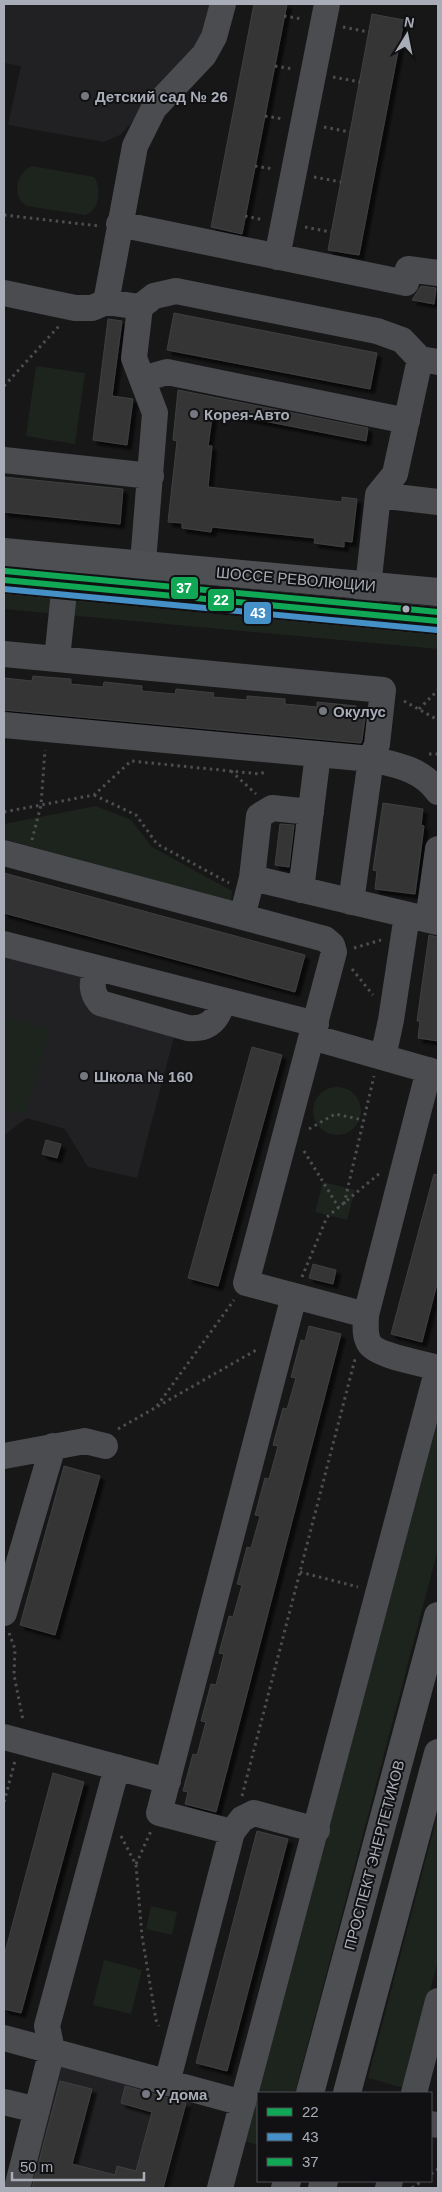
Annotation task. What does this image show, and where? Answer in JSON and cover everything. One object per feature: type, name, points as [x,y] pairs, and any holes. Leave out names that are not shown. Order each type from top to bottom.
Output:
[{"type":"main road","name":"ШОССЕ РЕВОЛЮЦИИ","points":[[4,552],[438,592]]},
{"type":"main road","name":"ШОССЕ РЕВОЛЮЦИИ","points":[[4,580],[438,621]]},
{"type":"main road","name":"ПРОСПЕКТ ЭНЕРГЕТИКОВ","points":[[310,2092],[438,1616]]},
{"type":"main road","points":[[348,2092],[438,1753]]},
{"type":"street","points":[[106,302],[135,146],[154,108],[204,55],[214,37],[224,4]]},
{"type":"street","points":[[277,258],[327,4]]},
{"type":"street","points":[[119,226],[406,283],[408,269],[438,273]]},
{"type":"street","points":[[140,593],[155,414],[134,358],[140,307],[154,296],[176,291],[377,332],[402,340],[429,360],[407,421],[395,474],[378,495],[365,614]]},
{"type":"street","points":[[4,293],[75,308],[92,308],[106,302],[140,307]]},
{"type":"street","points":[[143,379],[167,372],[407,421]]},
{"type":"street","points":[[4,460],[151,476]]},
{"type":"street","points":[[378,495],[438,502]]},
{"type":"street","points":[[57,659],[67,558]]},
{"type":"street","points":[[4,654],[383,690],[377,744],[371,759],[351,902]]},
{"type":"street","points":[[4,725],[371,759],[398,765],[419,773],[438,792]]},
{"type":"street","points":[[311,936],[311,812],[318,754]]},
{"type":"street","points":[[247,896],[259,816],[272,808],[311,812]]},
{"type":"street","points":[[383,1057],[391,1020],[438,848]]},
{"type":"street","points":[[16,856],[247,896],[311,892],[419,923]]},
{"type":"street","points":[[247,896],[311,936],[325,939],[337,952],[314,1030],[292,1131],[246,1283],[366,1315]]},
{"type":"street","points":[[4,944],[223,1001],[314,1030],[383,1057],[434,1071],[409,1147],[366,1315],[368,1341],[378,1351],[438,1368],[317,1830],[220,2188]]},
{"type":"street","points":[[96,968],[92,985],[94,995],[100,1003],[188,1028],[198,1029],[214,1022],[220,1013],[223,1001]]},
{"type":"street","points":[[232,1832],[159,1813],[294,1296]]},
{"type":"street","points":[[4,1456],[53,1446],[95,1443]]},
{"type":"street","points":[[4,1613],[53,1446]]},
{"type":"street","points":[[17,1740],[168,1781]]},
{"type":"street","points":[[17,2188],[52,2050],[47,2026],[117,1767]]},
{"type":"street","points":[[167,2083],[232,1832],[242,1819],[254,1813],[317,1830]]},
{"type":"street","points":[[414,2092],[438,2000]]},
{"type":"street","points":[[4,2038],[244,2103]]},
{"type":"street","points":[[4,2102],[37,2110]]},
{"type":"path","points":[[4,215],[119,226]]},
{"type":"path","points":[[4,386],[75,308]]},
{"type":"path","points":[[383,690],[438,720]]},
{"type":"path","points":[[419,709],[438,690]]},
{"type":"path","points":[[16,856],[41,806],[46,729]]},
{"type":"path","points":[[4,812],[94,795],[131,761],[260,774],[268,770]]},
{"type":"path","points":[[230,771],[272,808]]},
{"type":"path","points":[[94,795],[136,815],[157,844],[247,896]]},
{"type":"path","points":[[391,1020],[337,952],[419,923]]},
{"type":"path","points":[[344,1204],[374,1072],[383,1057]]},
{"type":"path","points":[[339,1208],[292,1131],[335,1114],[363,1120]]},
{"type":"path","points":[[294,1296],[327,1217],[409,1147]]},
{"type":"path","points":[[156,1407],[246,1283]]},
{"type":"path","points":[[95,1443],[284,1333]]},
{"type":"path","points":[[232,1832],[357,1351],[368,1341]]},
{"type":"path","points":[[300,1572],[364,1588]]},
{"type":"path","points":[[4,1627],[11,1637],[15,1649],[14,1675],[26,1733],[17,1740],[4,1802]]},
{"type":"path","points":[[106,1807],[136,1864],[142,1936],[156,2020],[160,2027]]},
{"type":"path","points":[[136,1864],[159,1813]]},
{"type":"shaded area","name":"Детский сад № 26","points":[[4,4],[216,4],[196,52],[120,135],[104,142],[8,125],[21,66],[4,63]]},
{"type":"shaded area","points":[[32,166],[94,177],[97,181],[99,192],[94,209],[85,215],[27,206],[22,202],[17,191],[22,174]]},
{"type":"shaded area","points":[[36,366],[85,373],[75,444],[26,436]]},
{"type":"shaded area","points":[[4,594],[55,598],[57,614],[4,609]]},
{"type":"shaded area","points":[[72,600],[438,633],[438,649],[68,615]]},
{"type":"shaded area","points":[[96,806],[131,820],[152,847],[232,891],[231,901],[4,839],[4,824]]},
{"type":"shaded area","name":"Школа № 160","points":[[4,952],[82,973],[81,987],[175,1033],[137,1178],[88,1167],[65,1129],[27,1118],[4,1135]]},
{"type":"shaded area","points":[[4,1016],[50,1029],[25,1115],[4,1109]]},
{"type":"shaded area","points":[[337,1087],[346,1089],[354,1094],[359,1102],[361,1111],[359,1120],[354,1128],[346,1133],[337,1135],[328,1133],[320,1128],[315,1120],[313,1111],[315,1102],[320,1094],[328,1089]]},
{"type":"shaded area","points":[[323,1182],[355,1190],[347,1220],[315,1212]]},
{"type":"shaded area","points":[[438,1416],[438,1549],[295,2092],[258,2092]]},
{"type":"shaded area","points":[[438,1813],[438,1961],[404,2088],[368,2078]]},
{"type":"shaded area","points":[[151,1906],[177,1912],[172,1935],[146,1929]]},
{"type":"shaded area","points":[[104,1960],[142,1970],[131,2014],[93,2005]]},
{"type":"shaded area","points":[[55,2064],[192,2099],[169,2188],[23,2188]]},
{"type":"shaded area","points":[[257,2096],[257,2145],[245,2141]]},
{"type":"building","points":[[254,4],[287,4],[242,234],[211,227]]},
{"type":"building","points":[[372,14],[404,20],[359,255],[328,250]]},
{"type":"building","points":[[421,286],[436,288],[434,304],[412,300]]},
{"type":"building","points":[[174,313],[377,353],[370,389],[167,350]]},
{"type":"building","points":[[108,319],[122,321],[112,396],[133,399],[127,445],[93,440]]},
{"type":"building","points":[[178,390],[368,428],[366,441],[213,411],[208,446],[212,446],[208,487],[342,502],[342,497],[357,499],[352,542],[344,541],[344,547],[314,543],[315,538],[212,527],[211,532],[182,528],[182,523],[168,522],[177,441],[173,440]]},
{"type":"building","points":[[4,477],[123,489],[120,524],[4,512]]},
{"type":"building","points":[[33,676],[71,679],[71,684],[103,687],[104,682],[142,686],[142,691],[175,694],[176,689],[214,693],[213,697],[247,700],[247,696],[285,699],[285,704],[317,707],[317,702],[356,706],[355,710],[366,711],[362,740],[361,743],[4,710],[4,678],[32,681]]},
{"type":"building","points":[[383,803],[423,809],[421,825],[424,826],[415,894],[375,889],[377,871],[373,870]]},
{"type":"building","points":[[280,824],[294,825],[289,867],[275,865]]},
{"type":"building","points":[[4,873],[305,955],[295,992],[4,913]]},
{"type":"building","points":[[429,935],[438,937],[438,1041],[418,1038],[420,1021],[417,1021]]},
{"type":"building","points":[[252,1047],[282,1055],[218,1286],[188,1278]]},
{"type":"building","points":[[46,1140],[61,1144],[57,1158],[42,1154]]},
{"type":"building","points":[[434,1174],[438,1175],[438,1280],[422,1342],[391,1334]]},
{"type":"building","points":[[313,1264],[336,1270],[333,1284],[309,1278]]},
{"type":"building","points":[[309,1326],[341,1334],[216,1812],[185,1804],[188,1792],[183,1791],[193,1754],[197,1755],[206,1722],[201,1721],[211,1684],[216,1685],[224,1654],[219,1653],[229,1616],[233,1617],[242,1585],[237,1584],[247,1547],[251,1548],[260,1516],[255,1515],[265,1478],[269,1479],[278,1446],[273,1445],[283,1408],[287,1409],[296,1378],[291,1377],[301,1340],[305,1341]]},
{"type":"building","points":[[64,1466],[100,1476],[55,1635],[20,1625]]},
{"type":"building","points":[[53,1773],[84,1782],[21,2013],[4,2009],[4,1956]]},
{"type":"building","points":[[257,1831],[288,1839],[227,2071],[196,2063]]},
{"type":"building","points":[[60,2081],[92,2089],[72,2164],[115,2175],[117,2166],[136,2171],[152,2112],[121,2103],[125,2086],[186,2103],[163,2188],[32,2188]]},
{"type":"transit line","name":"37","points":[[5,571],[438,612]]},
{"type":"transit line","name":"22","points":[[4,580],[438,621]]},
{"type":"transit line","name":"43","points":[[4,589],[437,630]]},
{"type":"place","name":"Детский сад № 26","points":[[85,96]]},
{"type":"place","name":"Корея-Авто","points":[[194,414]]},
{"type":"place","name":"Окулус","points":[[323,711]]},
{"type":"place","name":"Школа № 160","points":[[84,1076]]},
{"type":"place","name":"У дома","points":[[146,2094]]}]
